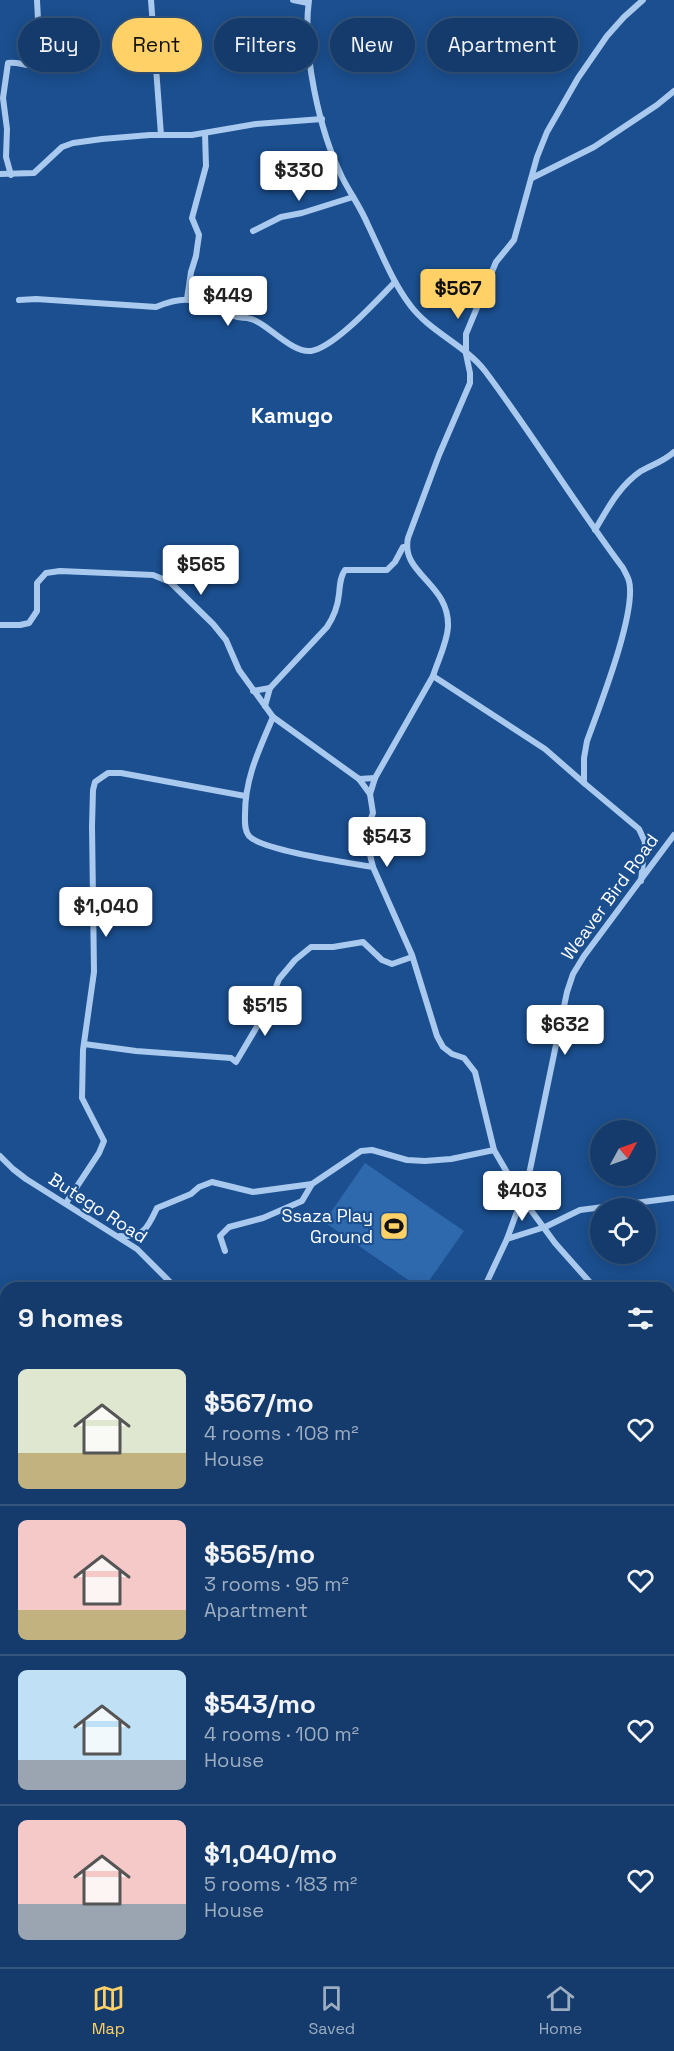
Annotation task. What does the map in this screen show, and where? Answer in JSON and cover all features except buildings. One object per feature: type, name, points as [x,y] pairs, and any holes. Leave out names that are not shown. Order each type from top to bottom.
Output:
[{"type":"street","points":[[11,174],[6,157],[7,129],[3,98],[8,63],[35,65],[32,52],[39,39],[38,0]]},
{"type":"street","points":[[151,0],[161,135]]},
{"type":"street","points":[[293,0],[309,1],[310,57],[322,118],[339,169],[365,217],[395,282],[410,306],[431,327],[483,368],[623,568],[629,580],[630,597],[620,643],[587,741],[584,783]]},
{"type":"street","points":[[265,706],[270,688],[331,621],[339,597],[341,574],[345,570],[387,570],[406,547],[439,455],[470,383],[466,334],[470,322],[496,262],[514,240],[537,157],[547,132],[578,78],[613,30],[643,0]]},
{"type":"street","points":[[532,178],[594,147],[674,91]]},
{"type":"street","points":[[0,174],[34,173],[63,147],[73,143],[205,133],[256,124],[322,118]]},
{"type":"street","points":[[187,299],[190,272],[196,256],[199,235],[192,218],[206,166],[205,133]]},
{"type":"street","points":[[253,231],[281,217],[353,197]]},
{"type":"street","points":[[19,300],[36,299],[156,307],[172,300],[187,299],[236,317],[248,317],[302,351],[311,351],[332,341],[395,282]]},
{"type":"street","points":[[595,530],[616,495],[629,480],[663,461],[674,452]]},
{"type":"street","points":[[406,547],[410,561],[439,594],[446,608],[448,626],[433,676],[375,778],[370,794],[373,813],[365,826],[364,836],[373,867],[412,957],[437,1036],[443,1047],[452,1054],[464,1058],[475,1072],[495,1150],[522,1198],[555,1243],[590,1282]]},
{"type":"street","points":[[0,625],[29,623],[37,611],[37,583],[46,573],[60,571],[153,575],[162,578],[170,582],[226,640],[239,670],[273,717],[359,779],[370,794]]},
{"type":"street","points":[[433,676],[545,748],[639,829],[645,842],[641,881]]},
{"type":"street","points":[[253,691],[270,688]]},
{"type":"street","points":[[273,717],[246,785],[245,825],[247,833],[255,840],[267,845],[318,858],[373,867]]},
{"type":"street","points":[[66,1203],[99,1153],[104,1141],[82,1098],[84,1044],[94,972],[92,825],[95,782],[108,773],[120,773],[245,796]]},
{"type":"street","points":[[359,779],[375,778]]},
{"type":"street","name":"Weaver Bird Road","points":[[488,1282],[494,1272],[527,1184],[562,1011],[573,974],[674,835]]},
{"type":"street","points":[[84,1044],[136,1051],[231,1058],[236,1062],[268,1008],[279,979],[295,960],[311,947],[333,947],[363,942],[382,960],[392,964],[412,957]]},
{"type":"street","points":[[225,1251],[220,1236],[229,1227],[264,1218],[302,1201],[312,1184],[366,1149],[407,1160],[425,1161],[450,1159],[495,1150]]},
{"type":"street","name":"Butego Road","points":[[0,1156],[26,1179],[120,1236],[137,1249],[170,1282]]},
{"type":"street","points":[[120,1236],[132,1237],[147,1229],[157,1208],[191,1194],[204,1184],[212,1182],[253,1192],[312,1184]]},
{"type":"street","points":[[507,1239],[545,1227],[580,1210],[674,1198]]},
{"type":"shaded area","name":"Ssaza Play Ground","points":[[365,1163],[464,1231],[428,1282],[411,1282],[324,1222]]},
{"type":"place","name":"Ssaza Play Ground","points":[[394,1226]]},
{"type":"district","name":"Kamugo","points":[[292,416]]}]
